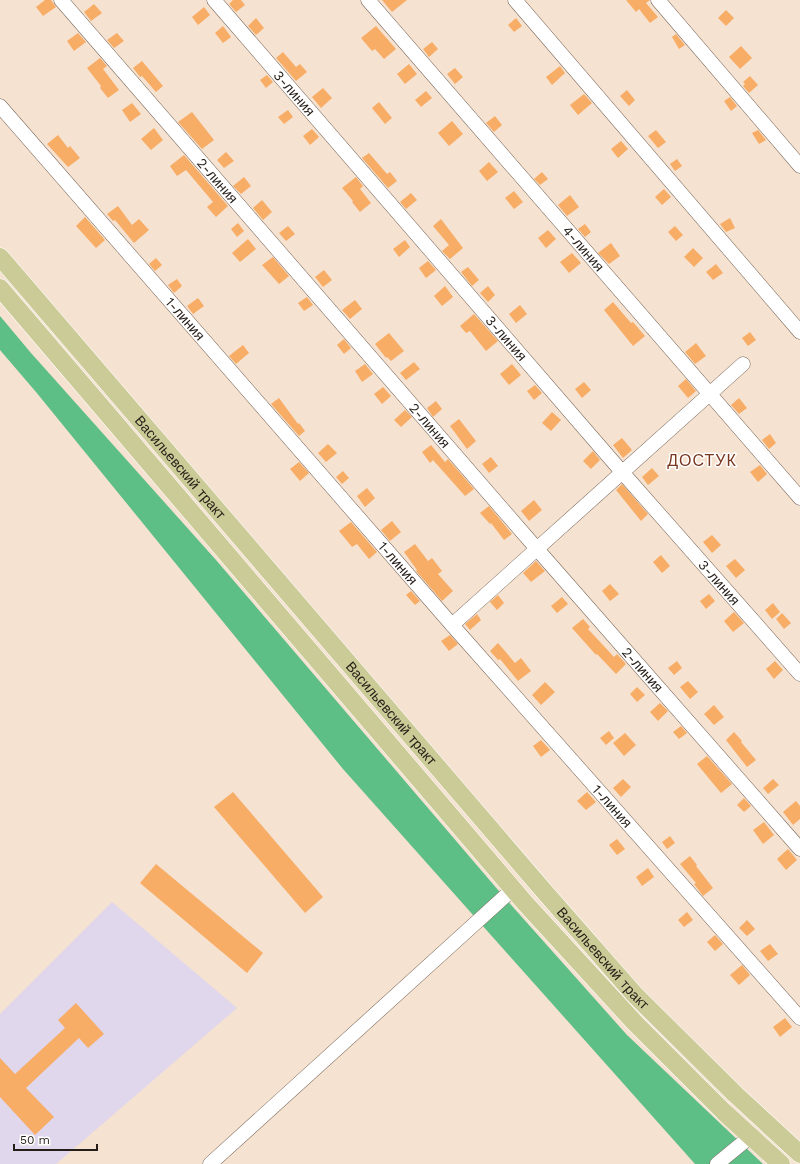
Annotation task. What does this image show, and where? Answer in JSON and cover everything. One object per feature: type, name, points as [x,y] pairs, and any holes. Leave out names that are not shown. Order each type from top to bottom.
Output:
[{"type":"main road","name":"Васильевский тракт","points":[[0,257],[635,995],[735,1094],[800,1154]]},
{"type":"main road","name":"Васильевский тракт","points":[[0,288],[514,889],[635,1023],[724,1112],[781,1164]]},
{"type":"street","name":"2-линия","points":[[61,0],[537,549],[800,849]]},
{"type":"street","name":"3-линия","points":[[214,0],[622,472],[800,674]]},
{"type":"street","name":"4-линия","points":[[368,0],[800,498]]},
{"type":"street","points":[[515,0],[800,332]]},
{"type":"street","points":[[658,0],[800,166]]},
{"type":"street","name":"1-линия","points":[[0,106],[452,626],[800,1018]]},
{"type":"street","points":[[452,626],[743,364]]},
{"type":"street","points":[[210,1164],[514,889]]},
{"type":"street","points":[[718,1164],[751,1136]]},
{"type":"shaded area","points":[[112,902],[237,1008],[56,1164],[0,1164],[0,1014]]},
{"type":"green space","points":[[0,316],[31,353],[216,560],[504,897],[627,1035],[763,1164],[695,1164],[343,769],[36,392],[0,350]]},
{"type":"building","points":[[45,0],[51,0],[56,7],[43,16],[36,7]]},
{"type":"building","points":[[233,0],[241,0],[245,5],[236,12],[229,4]]},
{"type":"building","points":[[382,0],[407,0],[392,12]]},
{"type":"building","points":[[626,0],[650,0],[646,3],[658,17],[650,23],[639,9],[636,12]]},
{"type":"building","points":[[94,4],[102,13],[91,21],[84,12]]},
{"type":"building","points":[[204,7],[210,15],[198,25],[192,17]]},
{"type":"building","points":[[726,10],[734,18],[726,26],[718,18]]},
{"type":"building","points":[[256,18],[264,28],[256,35],[248,26]]},
{"type":"building","points":[[516,18],[522,26],[514,32],[508,25]]},
{"type":"building","points":[[223,26],[231,37],[223,43],[215,33]]},
{"type":"building","points":[[376,26],[396,49],[384,59],[375,49],[372,51],[361,38]]},
{"type":"building","points":[[78,33],[86,42],[74,51],[67,41]]},
{"type":"building","points":[[117,33],[124,41],[114,48],[107,40]]},
{"type":"building","points":[[676,34],[685,45],[679,49],[672,37]]},
{"type":"building","points":[[432,42],[438,49],[429,57],[423,49]]},
{"type":"building","points":[[741,46],[752,58],[740,69],[729,57]]},
{"type":"building","points":[[283,52],[296,67],[300,64],[307,72],[296,81],[276,58]]},
{"type":"building","points":[[100,58],[107,66],[103,69],[119,90],[108,98],[87,68]]},
{"type":"building","points":[[142,61],[163,86],[156,92],[133,68]]},
{"type":"building","points":[[409,64],[417,74],[405,84],[397,74]]},
{"type":"building","points":[[560,66],[565,73],[552,85],[546,77]]},
{"type":"building","points":[[455,68],[463,77],[455,84],[447,74]]},
{"type":"building","points":[[267,75],[273,82],[266,88],[260,80]]},
{"type":"building","points":[[750,76],[758,85],[749,93],[743,86],[745,84],[743,82]]},
{"type":"building","points":[[323,88],[332,98],[321,108],[312,97]]},
{"type":"building","points":[[627,90],[635,100],[629,106],[620,96]]},
{"type":"building","points":[[426,91],[432,98],[421,107],[415,100]]},
{"type":"building","points":[[584,94],[592,103],[578,115],[570,105]]},
{"type":"building","points":[[730,97],[737,106],[731,111],[724,101]]},
{"type":"building","points":[[379,102],[392,118],[385,124],[372,108]]},
{"type":"building","points":[[132,103],[141,114],[130,122],[122,110]]},
{"type":"building","points":[[288,110],[293,117],[284,124],[278,117]]},
{"type":"building","points":[[192,112],[214,140],[202,149],[178,122]]},
{"type":"building","points":[[495,116],[502,125],[494,132],[486,123]]},
{"type":"building","points":[[452,121],[463,134],[449,146],[438,133]]},
{"type":"building","points":[[154,128],[163,140],[151,150],[141,139]]},
{"type":"building","points":[[312,129],[319,137],[310,145],[303,136]]},
{"type":"building","points":[[656,130],[666,142],[658,148],[648,136]]},
{"type":"building","points":[[758,130],[766,140],[759,144],[752,133]]},
{"type":"building","points":[[58,135],[68,148],[70,146],[80,158],[68,167],[47,144]]},
{"type":"building","points":[[621,141],[628,149],[618,158],[611,149]]},
{"type":"building","points":[[226,152],[234,161],[224,168],[217,160]]},
{"type":"building","points":[[369,153],[387,174],[390,172],[397,181],[388,188],[362,158]]},
{"type":"building","points":[[184,155],[228,206],[216,217],[207,207],[213,202],[186,170],[177,176],[170,166]]},
{"type":"building","points":[[677,159],[682,166],[675,171],[670,164]]},
{"type":"building","points":[[489,162],[498,172],[487,181],[479,171]]},
{"type":"building","points":[[542,172],[548,179],[540,185],[534,179]]},
{"type":"building","points":[[244,177],[251,186],[241,194],[233,186]]},
{"type":"building","points":[[356,177],[363,186],[360,189],[371,203],[360,212],[342,188]]},
{"type":"building","points":[[664,189],[671,197],[662,205],[655,197]]},
{"type":"building","points":[[514,191],[523,202],[514,209],[505,198]]},
{"type":"building","points":[[411,193],[417,200],[406,209],[400,202]]},
{"type":"building","points":[[570,195],[579,207],[567,216],[558,205]]},
{"type":"building","points":[[262,200],[272,212],[263,220],[253,208]]},
{"type":"building","points":[[118,206],[132,225],[139,219],[149,230],[134,243],[115,220],[113,221],[107,214]]},
{"type":"building","points":[[85,217],[105,240],[96,248],[76,226]]},
{"type":"building","points":[[730,218],[735,228],[726,232],[720,224]]},
{"type":"building","points":[[441,219],[463,248],[450,259],[442,251],[449,245],[433,226]]},
{"type":"building","points":[[238,223],[244,231],[237,237],[231,229]]},
{"type":"building","points":[[585,224],[591,232],[585,237],[578,229]]},
{"type":"building","points":[[288,226],[295,234],[286,241],[279,233]]},
{"type":"building","points":[[675,226],[683,235],[676,241],[668,232]]},
{"type":"building","points":[[548,230],[556,239],[546,248],[538,238]]},
{"type":"building","points":[[248,239],[256,249],[240,262],[232,253]]},
{"type":"building","points":[[405,240],[410,247],[399,257],[393,249]]},
{"type":"building","points":[[611,243],[620,256],[609,264],[598,253]]},
{"type":"building","points":[[693,248],[703,258],[694,267],[684,257]]},
{"type":"building","points":[[572,253],[581,263],[569,273],[560,262]]},
{"type":"building","points":[[273,257],[289,276],[279,284],[262,265]]},
{"type":"building","points":[[156,258],[162,265],[155,271],[149,264]]},
{"type":"building","points":[[428,261],[436,270],[426,278],[419,268]]},
{"type":"building","points":[[716,264],[723,273],[713,280],[706,272]]},
{"type":"building","points":[[468,267],[479,280],[472,286],[461,272]]},
{"type":"building","points":[[324,270],[332,280],[323,287],[315,277]]},
{"type":"building","points":[[177,279],[182,286],[174,293],[168,285]]},
{"type":"building","points":[[445,286],[453,297],[442,306],[434,296]]},
{"type":"building","points":[[488,286],[495,295],[488,302],[480,293]]},
{"type":"building","points":[[307,297],[313,305],[304,311],[298,303]]},
{"type":"building","points":[[198,298],[204,306],[193,314],[187,306]]},
{"type":"building","points":[[355,300],[362,309],[350,319],[342,310]]},
{"type":"building","points":[[613,302],[631,323],[633,322],[645,336],[633,346],[604,310]]},
{"type":"building","points":[[520,305],[527,314],[516,323],[509,314]]},
{"type":"building","points":[[474,314],[498,341],[486,351],[470,331],[466,333],[460,326]]},
{"type":"building","points":[[750,332],[756,340],[748,346],[742,338]]},
{"type":"building","points":[[389,333],[404,351],[391,361],[387,357],[386,358],[375,344]]},
{"type":"building","points":[[344,339],[351,348],[344,354],[337,345]]},
{"type":"building","points":[[696,343],[706,356],[695,364],[685,352]]},
{"type":"building","points":[[243,345],[249,353],[236,364],[229,356]]},
{"type":"building","points":[[414,362],[420,369],[406,380],[400,373]]},
{"type":"building","points":[[365,364],[373,374],[362,382],[355,371]]},
{"type":"building","points":[[512,364],[521,375],[509,385],[500,374]]},
{"type":"building","points":[[686,379],[696,391],[688,398],[678,386]]},
{"type":"building","points":[[584,382],[591,390],[582,398],[575,389]]},
{"type":"building","points":[[535,385],[542,393],[534,400],[527,391]]},
{"type":"building","points":[[383,387],[391,396],[382,404],[374,394]]},
{"type":"building","points":[[279,398],[305,431],[299,436],[271,404]]},
{"type":"building","points":[[739,398],[747,408],[739,414],[731,405]]},
{"type":"building","points":[[436,401],[442,409],[433,417],[427,408]]},
{"type":"building","points":[[405,410],[412,417],[401,427],[394,420]]},
{"type":"building","points":[[552,412],[561,420],[551,431],[542,423]]},
{"type":"building","points":[[459,419],[476,441],[467,449],[450,426]]},
{"type":"building","points":[[770,434],[776,443],[769,449],[762,440]]},
{"type":"building","points":[[622,438],[632,450],[623,458],[613,445]]},
{"type":"building","points":[[328,444],[337,453],[326,462],[318,453]]},
{"type":"building","points":[[431,445],[445,462],[448,459],[474,489],[465,496],[433,460],[430,463],[422,452]]},
{"type":"building","points":[[593,451],[600,460],[591,469],[583,461]]},
{"type":"building","points":[[491,457],[498,466],[489,473],[482,464]]},
{"type":"building","points":[[299,462],[309,473],[300,481],[290,469]]},
{"type":"building","points":[[760,465],[767,474],[758,482],[750,472]]},
{"type":"building","points":[[652,468],[659,476],[648,485],[642,477]]},
{"type":"building","points":[[343,471],[349,478],[342,484],[336,477]]},
{"type":"building","points":[[622,484],[648,514],[641,521],[616,490]]},
{"type":"building","points":[[367,488],[375,498],[365,507],[357,496]]},
{"type":"building","points":[[534,500],[542,510],[529,521],[521,511]]},
{"type":"building","points":[[489,506],[512,534],[504,540],[491,523],[490,524],[480,513]]},
{"type":"building","points":[[392,521],[401,532],[390,541],[381,530]]},
{"type":"building","points":[[351,522],[377,552],[369,559],[357,544],[352,547],[339,531]]},
{"type":"building","points":[[712,535],[721,545],[712,553],[703,542]]},
{"type":"building","points":[[415,544],[428,561],[432,558],[442,571],[438,574],[453,591],[442,601],[416,571],[417,570],[404,552]]},
{"type":"building","points":[[661,555],[670,566],[662,573],[653,562]]},
{"type":"building","points":[[735,559],[745,570],[736,578],[726,566]]},
{"type":"building","points":[[536,561],[545,571],[531,582],[523,573]]},
{"type":"building","points":[[610,584],[619,594],[610,601],[602,591]]},
{"type":"building","points":[[411,591],[420,601],[415,605],[406,595]]},
{"type":"building","points":[[709,594],[715,601],[706,609],[700,601]]},
{"type":"building","points":[[498,595],[504,603],[497,610],[490,602]]},
{"type":"building","points":[[562,597],[568,604],[557,613],[551,606]]},
{"type":"building","points":[[773,603],[780,612],[772,619],[765,610]]},
{"type":"building","points":[[734,612],[744,623],[733,632],[724,621]]},
{"type":"building","points":[[782,613],[791,623],[784,629],[776,619]]},
{"type":"building","points":[[477,614],[481,620],[470,630],[465,624]]},
{"type":"building","points":[[583,619],[590,627],[588,629],[614,657],[617,654],[626,664],[616,674],[597,654],[596,655],[572,628]]},
{"type":"building","points":[[450,635],[458,644],[449,651],[441,641]]},
{"type":"building","points":[[498,643],[515,663],[521,658],[531,671],[518,681],[500,659],[498,660],[490,651]]},
{"type":"building","points":[[677,661],[682,668],[674,675],[668,668]]},
{"type":"building","points":[[775,661],[783,670],[774,679],[766,669]]},
{"type":"building","points":[[688,681],[698,692],[690,699],[680,687]]},
{"type":"building","points":[[545,682],[555,692],[541,705],[532,695]]},
{"type":"building","points":[[637,687],[645,695],[637,702],[630,694]]},
{"type":"building","points":[[660,703],[668,711],[658,721],[650,712]]},
{"type":"building","points":[[714,705],[724,717],[714,725],[704,714]]},
{"type":"building","points":[[681,726],[687,733],[679,739],[673,732]]},
{"type":"building","points":[[609,731],[614,738],[606,745],[600,738]]},
{"type":"building","points":[[734,732],[756,760],[747,767],[726,740]]},
{"type":"building","points":[[625,733],[636,745],[624,756],[613,743]]},
{"type":"building","points":[[541,740],[550,750],[541,757],[533,746]]},
{"type":"building","points":[[707,756],[732,784],[721,793],[697,764]]},
{"type":"building","points":[[623,779],[631,787],[621,797],[613,788]]},
{"type":"building","points":[[773,779],[779,785],[768,794],[763,788]]},
{"type":"building","points":[[233,792],[323,897],[305,913],[214,807]]},
{"type":"building","points":[[587,792],[596,802],[586,810],[577,801]]},
{"type":"building","points":[[744,798],[751,806],[744,812],[737,805]]},
{"type":"building","points":[[796,801],[800,806],[800,819],[793,825],[783,812]]},
{"type":"building","points":[[764,822],[774,835],[763,844],[753,830]]},
{"type":"building","points":[[670,836],[675,843],[667,849],[662,842]]},
{"type":"building","points":[[617,839],[625,849],[617,855],[609,845]]},
{"type":"building","points":[[788,849],[797,860],[786,870],[777,859]]},
{"type":"building","points":[[690,856],[713,888],[703,896],[694,884],[696,883],[680,864]]},
{"type":"building","points":[[156,864],[263,953],[247,973],[140,883]]},
{"type":"building","points":[[648,868],[654,877],[642,886],[636,877]]},
{"type":"building","points":[[687,912],[693,920],[684,927],[678,920]]},
{"type":"building","points":[[747,920],[755,929],[747,936],[739,928]]},
{"type":"building","points":[[715,935],[723,944],[715,951],[707,942]]},
{"type":"building","points":[[770,944],[778,954],[768,961],[760,951]]},
{"type":"building","points":[[742,965],[750,975],[739,985],[730,975]]},
{"type":"building","points":[[76,1003],[104,1034],[88,1048],[79,1038],[26,1088],[54,1117],[35,1135],[0,1097],[0,1058],[15,1074],[65,1028],[58,1020]]},
{"type":"building","points":[[785,1018],[792,1027],[780,1037],[773,1027]]},
{"type":"district","name":"ДОСТУК","points":[[702,460]]}]
